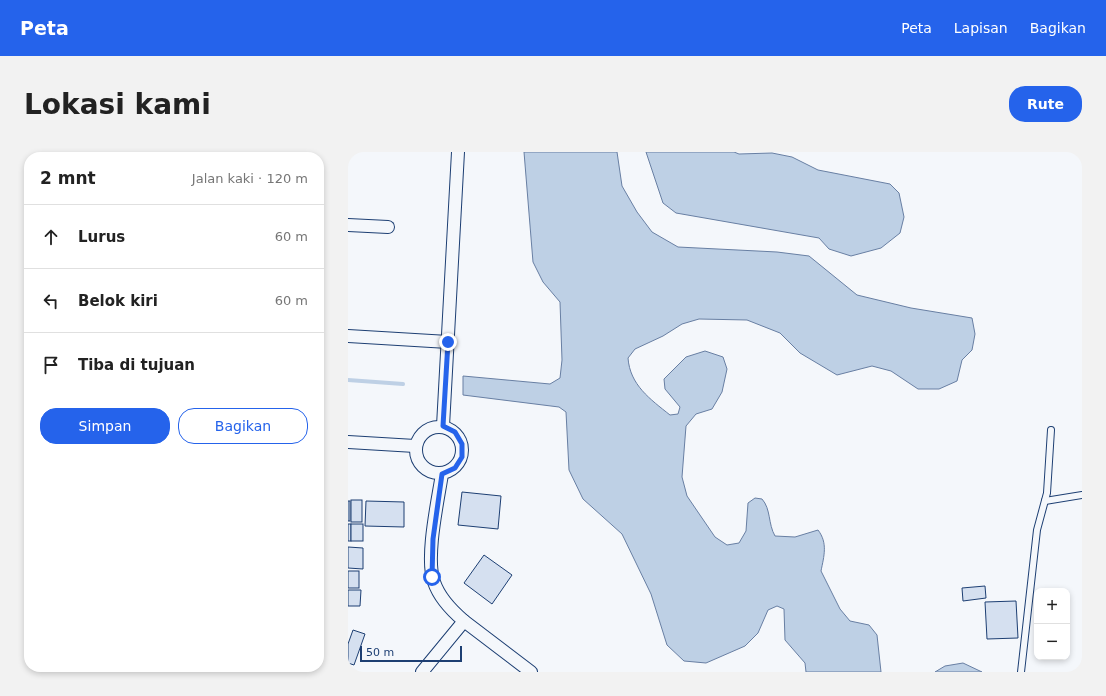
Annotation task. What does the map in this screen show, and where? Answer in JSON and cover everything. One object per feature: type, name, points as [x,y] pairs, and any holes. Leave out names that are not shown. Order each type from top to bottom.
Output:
[{"type":"street","points":[[443,426],[458,152]]},
{"type":"street","points":[[348,224],[388,226]]},
{"type":"street","points":[[348,336],[448,342]]},
{"type":"street","points":[[443,426],[455,432],[462,444],[462,457],[455,468],[442,474],[428,471],[417,460],[415,446],[420,435],[430,427],[443,426]]},
{"type":"street","points":[[348,442],[415,446]]},
{"type":"street","points":[[442,474],[433,539],[432,577],[440,595],[451,609],[464,621],[531,672]]},
{"type":"street","points":[[422,672],[464,621]]},
{"type":"lane","points":[[1021,672],[1037,530],[1045,501],[1051,430]]},
{"type":"lane","points":[[1045,501],[1082,495]]},
{"type":"water","points":[[524,152],[617,152],[622,186],[637,212],[652,232],[678,247],[777,252],[809,256],[857,295],[911,308],[972,318],[975,334],[972,350],[962,360],[957,381],[939,389],[918,389],[891,371],[872,366],[837,375],[800,353],[780,333],[747,320],[699,319],[682,324],[663,336],[635,349],[628,358],[633,376],[642,391],[670,415],[678,414],[680,407],[665,389],[664,379],[686,357],[705,351],[723,357],[727,369],[722,392],[712,409],[696,414],[686,426],[682,477],[687,496],[715,537],[727,545],[739,543],[746,531],[748,503],[755,498],[762,499],[765,503],[771,527],[775,536],[795,537],[818,530],[824,545],[821,571],[840,609],[850,621],[869,625],[877,635],[881,672],[806,672],[805,663],[785,640],[784,609],[777,606],[768,610],[758,633],[745,646],[706,663],[684,661],[667,645],[651,594],[622,534],[583,499],[569,470],[566,412],[559,407],[463,395],[463,376],[550,384],[560,378],[562,360],[560,302],[543,282],[533,262]]},
{"type":"water","points":[[646,152],[734,152],[739,154],[772,153],[792,157],[818,170],[890,184],[899,193],[904,217],[900,233],[881,248],[851,256],[829,249],[819,238],[676,213],[663,203]]},
{"type":"water","points":[[963,663],[982,672],[935,672],[945,666]]},
{"type":"building","points":[[462,492],[501,496],[498,529],[458,525]]},
{"type":"building","points":[[351,500],[362,500],[362,522],[351,522]]},
{"type":"building","points":[[348,501],[350,501],[350,521],[348,521]]},
{"type":"building","points":[[366,501],[404,502],[404,527],[365,526]]},
{"type":"building","points":[[348,524],[351,524],[351,541],[348,541]]},
{"type":"building","points":[[351,524],[363,524],[363,541],[351,541]]},
{"type":"building","points":[[348,547],[363,548],[363,569],[348,568]]},
{"type":"building","points":[[484,555],[512,575],[492,604],[464,583]]},
{"type":"building","points":[[348,571],[359,571],[359,588],[348,588]]},
{"type":"building","points":[[985,586],[986,598],[963,601],[962,588]]},
{"type":"building","points":[[348,590],[361,590],[360,606],[348,606]]},
{"type":"building","points":[[1016,601],[1018,638],[987,639],[985,602]]},
{"type":"building","points":[[353,630],[365,634],[354,665],[348,663],[348,644]]},
{"type":"waterway","points":[[348,380],[403,384]]},
{"type":"route","points":[[432,577],[431,565],[433,539],[442,474],[455,468],[462,457],[462,444],[455,432],[443,426],[448,342]]}]
